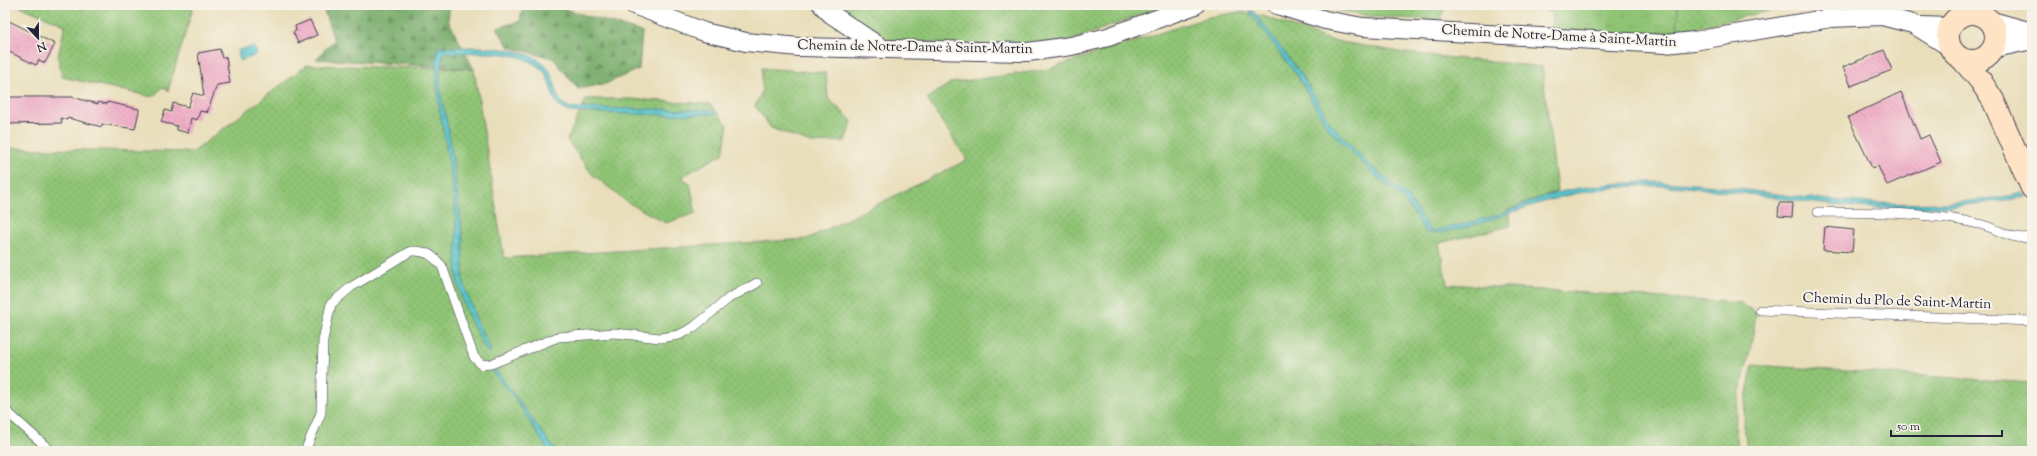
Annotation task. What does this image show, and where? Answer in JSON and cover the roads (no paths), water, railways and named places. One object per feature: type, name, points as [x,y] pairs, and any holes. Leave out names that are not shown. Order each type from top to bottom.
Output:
[{"type":"main road","points":[[1952,33],[1958,18],[1966,13],[1978,14],[1996,30],[1997,38],[1992,50],[1989,76],[1992,100]]},
{"type":"main road","points":[[1952,33],[1972,62],[1981,60],[1992,50]]},
{"type":"main road","points":[[1952,33],[1992,100],[2032,188]]},
{"type":"street","name":"Chemin de Notre-Dame à Saint-Martin","points":[[634,5],[704,32],[746,42],[799,47],[1028,52],[1064,47],[1108,37],[1195,5]]},
{"type":"street","points":[[822,5],[831,14],[883,49]]},
{"type":"street","name":"Chemin de Notre-Dame à Saint-Martin","points":[[1277,5],[1325,20],[1363,27],[1658,43],[1694,41],[1831,18],[1855,16],[1882,16],[1952,33]]},
{"type":"street","points":[[1978,14],[2032,34]]},
{"type":"street","points":[[1992,50],[2032,38]]},
{"type":"lane","points":[[1818,212],[1955,218],[1992,228],[2012,237],[2025,239],[2032,237]]},
{"type":"lane","points":[[305,451],[321,413],[323,340],[332,304],[351,287],[411,251],[421,250],[432,254],[442,266],[474,357],[482,365],[507,358],[558,337],[615,333],[660,338],[679,335],[694,327],[728,298],[757,284]]},
{"type":"lane","name":"Chemin du Plo de Saint-Martin","points":[[1760,310],[2032,322]]},
{"type":"lane","points":[[5,410],[51,451]]},
{"type":"water","points":[[1249,11],[1253,11],[1301,74],[1331,124],[1369,165],[1407,196],[1430,231],[1466,224],[1494,216],[1545,196],[1584,187],[1624,183],[1669,182],[1725,187],[1828,200],[1912,204],[1968,201],[2023,193],[2025,197],[1947,207],[1868,208],[1815,203],[1726,191],[1681,187],[1636,186],[1611,188],[1574,194],[1537,204],[1468,227],[1426,233],[1411,209],[1396,191],[1374,175],[1327,127],[1298,77]]},
{"type":"water","points":[[253,47],[257,51],[256,55],[240,61],[238,50]]},
{"type":"water","points":[[438,47],[497,48],[527,54],[539,60],[548,69],[561,101],[565,105],[572,108],[713,110],[716,114],[662,115],[570,112],[562,109],[557,104],[548,78],[539,67],[529,61],[505,54],[444,52],[440,70],[440,90],[449,132],[463,238],[463,280],[477,322],[491,351],[488,353],[467,313],[457,278],[457,229],[436,72]]},
{"type":"water","points":[[495,370],[556,451],[547,449],[514,397],[491,371]]}]
